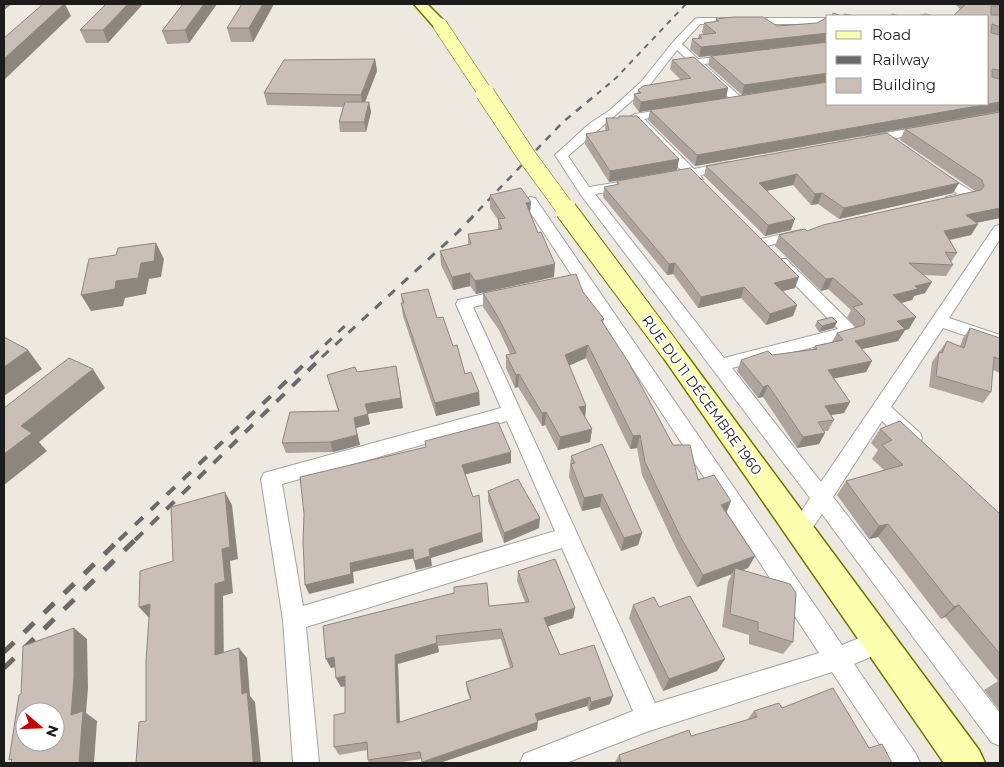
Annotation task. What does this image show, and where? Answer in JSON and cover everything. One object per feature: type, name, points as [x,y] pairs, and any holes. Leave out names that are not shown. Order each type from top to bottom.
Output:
[{"type":"main road","name":"RUE DU 11 DÉCEMBRE 1960","points":[[420,4],[440,25]]},
{"type":"main road","name":"RUE DU 11 DÉCEMBRE 1960","points":[[429,4],[440,25],[526,155],[800,529],[966,763]]},
{"type":"street","points":[[826,21],[698,21],[676,44],[645,84],[561,155],[586,192],[1000,734]]},
{"type":"street","points":[[791,21],[819,30]]},
{"type":"street","points":[[676,44],[695,62],[744,100],[720,104]]},
{"type":"street","points":[[695,62],[743,56]]},
{"type":"street","points":[[682,110],[635,117],[705,187]]},
{"type":"street","points":[[856,142],[943,126]]},
{"type":"street","points":[[885,136],[900,147]]},
{"type":"street","points":[[586,192],[749,162]]},
{"type":"street","points":[[923,164],[969,196],[941,203]]},
{"type":"street","points":[[530,201],[573,280],[837,658],[907,763]]},
{"type":"street","points":[[800,529],[1000,228]]},
{"type":"street","points":[[720,365],[850,332],[758,239],[818,230]]},
{"type":"street","points":[[519,292],[464,304],[649,718]]},
{"type":"street","points":[[940,321],[1000,341]]},
{"type":"street","points":[[880,408],[930,452]]},
{"type":"street","points":[[306,763],[294,620],[271,479],[513,412]]},
{"type":"street","points":[[294,620],[568,537]]},
{"type":"street","points":[[533,763],[649,718],[837,658],[879,642]]},
{"type":"building","points":[[43,4],[64,4],[4,59],[4,38]]},
{"type":"building","points":[[106,4],[128,4],[103,30],[80,30]]},
{"type":"building","points":[[183,4],[204,4],[185,30],[162,31]]},
{"type":"building","points":[[242,4],[263,4],[249,28],[227,28]]},
{"type":"building","points":[[966,4],[1000,4],[1000,6],[991,6],[991,15],[1000,15],[1000,27],[992,24],[991,33],[1000,35],[1000,70],[992,69],[992,77],[1000,79],[1000,102],[989,104],[989,15],[954,15]]},
{"type":"building","points":[[763,17],[777,26],[817,23],[826,18],[826,33],[701,47],[692,39],[702,38],[699,35],[716,33],[704,23],[719,21],[716,19]]},
{"type":"building","points":[[826,42],[826,73],[744,85],[711,56]]},
{"type":"building","points":[[694,57],[728,88],[641,102],[634,94],[641,93],[638,90],[643,86],[691,78],[672,60]]},
{"type":"building","points":[[375,59],[361,95],[264,93],[284,60]]},
{"type":"building","points":[[826,82],[826,105],[983,105],[697,155],[650,110]]},
{"type":"building","points":[[345,102],[369,102],[364,122],[339,122]]},
{"type":"building","points":[[1000,112],[1000,208],[966,215],[978,224],[944,231],[957,253],[945,252],[953,265],[909,263],[932,282],[915,286],[918,289],[893,295],[916,317],[897,321],[905,329],[855,341],[872,361],[828,370],[850,402],[825,406],[834,420],[818,422],[825,433],[803,437],[768,385],[763,387],[741,360],[768,351],[772,355],[817,349],[815,346],[843,340],[837,333],[864,325],[865,319],[853,307],[863,304],[833,278],[826,279],[779,235],[805,229],[807,231],[823,225],[981,190],[984,186],[982,180],[905,129]]},
{"type":"building","points":[[619,116],[637,116],[679,159],[610,171],[586,134],[609,130],[606,118],[619,118]]},
{"type":"building","points":[[887,133],[959,183],[844,208],[822,193],[815,194],[797,174],[759,183],[795,219],[768,225],[706,166]]},
{"type":"building","points":[[690,168],[799,277],[774,283],[797,305],[770,314],[744,287],[701,297],[675,263],[669,264],[604,187],[619,184],[617,181]]},
{"type":"building","points":[[521,188],[531,202],[526,203],[538,233],[541,232],[555,264],[475,281],[470,273],[452,277],[440,251],[471,244],[468,234],[502,229],[498,219],[505,218],[490,195]]},
{"type":"building","points":[[156,243],[154,261],[141,263],[138,278],[116,281],[115,289],[81,295],[89,259],[116,255],[118,248]]},
{"type":"building","points":[[576,274],[583,292],[604,319],[601,320],[629,363],[673,445],[690,445],[698,480],[714,475],[731,501],[721,505],[755,556],[703,575],[681,538],[645,462],[640,435],[633,436],[588,345],[565,355],[586,406],[579,407],[592,429],[560,437],[546,412],[542,413],[519,374],[516,375],[506,355],[516,353],[498,317],[483,293]]},
{"type":"building","points":[[428,289],[437,318],[443,317],[453,346],[457,345],[465,374],[471,372],[479,392],[435,403],[401,303],[404,303],[401,294]]},
{"type":"building","points":[[832,317],[837,322],[822,326],[817,321]]},
{"type":"building","points":[[970,328],[1000,338],[1000,359],[994,357],[991,392],[936,376],[939,352],[942,353],[947,341],[964,348]]},
{"type":"building","points":[[4,337],[28,350],[4,367]]},
{"type":"building","points":[[69,358],[93,369],[21,426],[32,433],[4,454],[4,408]]},
{"type":"building","points":[[396,366],[401,398],[365,404],[368,414],[354,418],[357,435],[330,442],[282,443],[290,412],[339,411],[327,375],[355,367],[357,372]]},
{"type":"building","points":[[900,421],[1000,514],[1000,654],[959,605],[954,607],[888,524],[879,526],[846,481],[903,465],[882,445],[892,440],[880,429]]},
{"type":"building","points":[[498,422],[511,452],[462,465],[473,497],[479,495],[482,532],[429,549],[430,556],[414,561],[413,549],[350,563],[351,574],[305,585],[304,514],[300,477],[426,447],[425,441]]},
{"type":"building","points":[[602,444],[642,533],[624,538],[602,494],[584,498],[571,464],[575,463],[571,456]]},
{"type":"building","points":[[518,479],[540,518],[504,533],[488,491]]},
{"type":"building","points":[[225,492],[230,547],[222,549],[225,581],[215,584],[215,655],[239,648],[242,694],[247,692],[253,763],[136,763],[139,722],[146,721],[146,660],[150,604],[139,607],[140,571],[173,561],[171,507]]},
{"type":"building","points":[[555,559],[575,608],[544,618],[560,655],[594,645],[613,696],[591,702],[590,697],[535,714],[538,722],[422,762],[420,752],[368,760],[367,742],[334,747],[334,715],[345,713],[345,676],[336,678],[334,657],[326,659],[323,626],[454,593],[454,587],[487,583],[489,606],[529,602],[518,571]],"holes":[[[501,629],[513,667],[466,682],[471,699],[397,723],[395,655],[437,643],[436,636]]]},
{"type":"building","points":[[735,568],[790,584],[796,593],[793,642],[758,631],[758,622],[730,614]]},
{"type":"building","points":[[690,596],[725,659],[669,679],[633,605],[654,597],[659,607]]},
{"type":"building","points":[[74,628],[74,678],[71,715],[83,711],[79,763],[11,763],[12,759],[9,760],[15,721],[15,752],[65,752],[65,702],[18,702],[19,695],[21,694],[23,646]]},
{"type":"building","points":[[833,688],[869,748],[882,744],[892,763],[621,763],[619,755],[689,730],[691,736],[757,717],[754,711],[779,703],[782,708]]},
{"type":"railway","points":[[597,94],[616,78],[686,4]]},
{"type":"railway","points":[[478,211],[563,122],[598,93]]},
{"type":"railway","points":[[322,357],[458,232],[479,210]]},
{"type":"railway","points":[[312,357],[348,323]]},
{"type":"railway","points":[[119,540],[313,356]]},
{"type":"railway","points":[[135,540],[323,356]]},
{"type":"railway","points":[[4,652],[121,538]]},
{"type":"railway","points":[[4,668],[137,538]]}]
